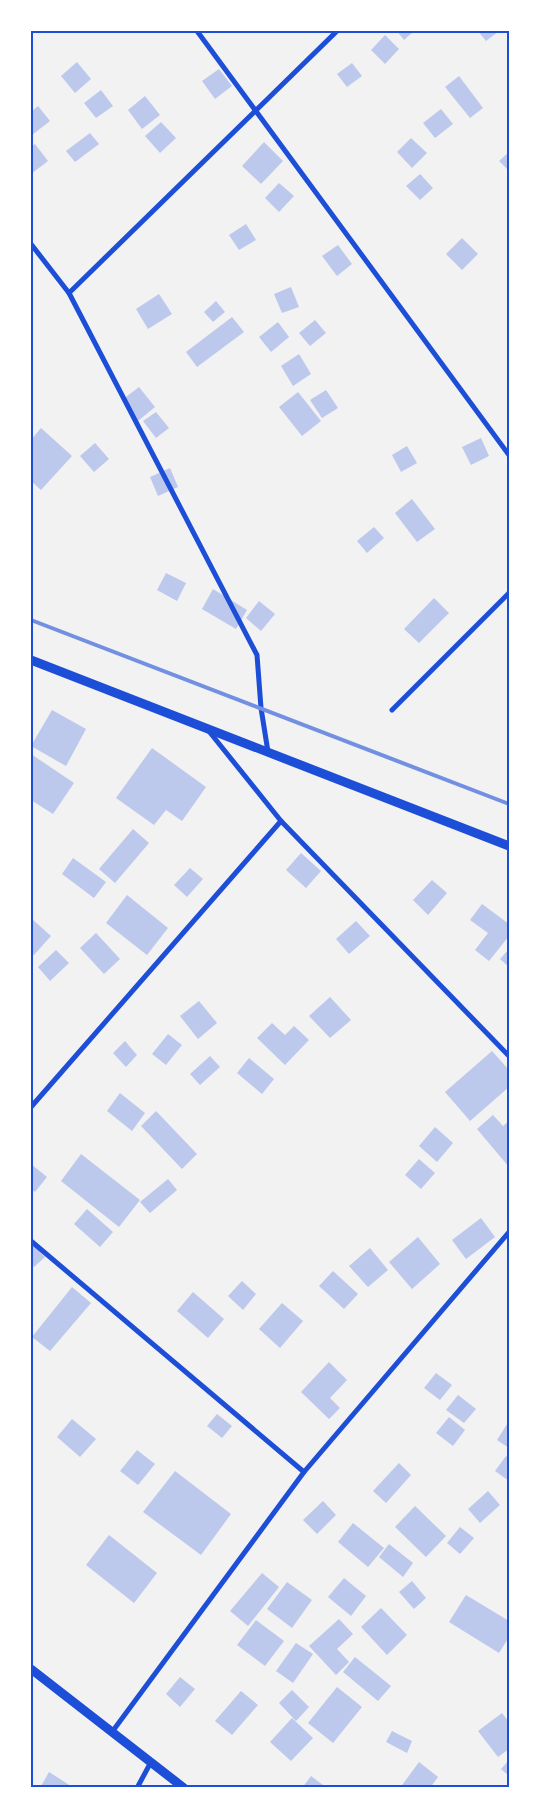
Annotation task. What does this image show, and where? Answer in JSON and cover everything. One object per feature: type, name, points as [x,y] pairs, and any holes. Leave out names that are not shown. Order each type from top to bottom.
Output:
[{"type":"street","points":[[197,31],[509,455]]},
{"type":"street","points":[[69,293],[337,31]]},
{"type":"street","points":[[31,244],[69,293],[257,655],[261,708],[268,752]]},
{"type":"street","points":[[392,710],[509,593]]},
{"type":"street","points":[[31,660],[509,846]]},
{"type":"street","points":[[206,728],[281,821],[509,1056]]},
{"type":"street","points":[[31,1107],[281,821]]},
{"type":"street","points":[[112,1732],[304,1472],[509,1232]]},
{"type":"street","points":[[31,1241],[304,1472]]},
{"type":"street","points":[[31,1669],[184,1788]]},
{"type":"street","points":[[137,1788],[151,1762]]},
{"type":"building","points":[[397,31],[414,31],[404,40]]},
{"type":"building","points":[[478,31],[499,31],[486,41]]},
{"type":"building","points":[[385,35],[399,49],[385,64],[371,50]]},
{"type":"building","points":[[77,62],[91,79],[75,93],[61,76]]},
{"type":"building","points":[[352,63],[362,76],[347,87],[337,74]]},
{"type":"building","points":[[219,69],[232,86],[215,99],[202,81]]},
{"type":"building","points":[[459,76],[483,108],[470,118],[445,87]]},
{"type":"building","points":[[101,90],[113,106],[96,118],[84,103]]},
{"type":"building","points":[[145,96],[160,115],[142,129],[128,110]]},
{"type":"building","points":[[38,106],[50,121],[32,135],[31,112]]},
{"type":"building","points":[[441,109],[453,124],[435,138],[423,123]]},
{"type":"building","points":[[161,122],[176,138],[160,153],[145,136]]},
{"type":"building","points":[[90,133],[99,144],[75,162],[66,151]]},
{"type":"building","points":[[411,138],[427,153],[412,168],[397,152]]},
{"type":"building","points":[[264,142],[283,161],[261,184],[242,166]]},
{"type":"building","points":[[35,144],[48,161],[31,174],[31,147]]},
{"type":"building","points":[[509,152],[509,171],[499,161]]},
{"type":"building","points":[[420,174],[433,188],[420,200],[406,186]]},
{"type":"building","points":[[279,183],[294,196],[279,212],[265,198]]},
{"type":"building","points":[[246,224],[256,240],[239,250],[229,235]]},
{"type":"building","points":[[462,238],[478,254],[462,270],[446,254]]},
{"type":"building","points":[[338,245],[352,264],[337,276],[322,256]]},
{"type":"building","points":[[291,287],[299,307],[282,313],[274,294]]},
{"type":"building","points":[[159,294],[172,314],[148,329],[136,309]]},
{"type":"building","points":[[216,301],[225,312],[213,322],[204,312]]},
{"type":"building","points":[[232,317],[244,332],[197,367],[186,352]]},
{"type":"building","points":[[315,320],[326,333],[310,346],[299,333]]},
{"type":"building","points":[[278,322],[289,337],[271,352],[259,337]]},
{"type":"building","points":[[299,354],[311,374],[293,386],[281,366]]},
{"type":"building","points":[[139,387],[155,407],[138,421],[122,400]]},
{"type":"building","points":[[326,390],[338,408],[322,418],[310,400]]},
{"type":"building","points":[[298,392],[321,421],[302,436],[279,407]]},
{"type":"building","points":[[156,412],[169,428],[156,438],[143,421]]},
{"type":"building","points":[[41,428],[72,456],[41,490],[31,481],[31,440]]},
{"type":"building","points":[[481,438],[489,456],[471,465],[462,447]]},
{"type":"building","points":[[95,443],[109,459],[94,472],[80,456]]},
{"type":"building","points":[[407,446],[417,463],[401,472],[392,455]]},
{"type":"building","points":[[170,468],[178,487],[158,496],[150,477]]},
{"type":"building","points":[[412,499],[435,529],[417,542],[395,513]]},
{"type":"building","points":[[374,527],[384,538],[367,553],[357,541]]},
{"type":"building","points":[[166,573],[186,583],[177,601],[157,590]]},
{"type":"building","points":[[213,589],[247,610],[236,629],[202,609]]},
{"type":"building","points":[[434,598],[449,613],[419,643],[404,629]]},
{"type":"building","points":[[259,601],[275,614],[261,631],[246,618]]},
{"type":"building","points":[[52,710],[86,729],[66,766],[31,746]]},
{"type":"building","points":[[152,748],[206,787],[182,821],[166,810],[154,825],[116,798]]},
{"type":"building","points":[[31,754],[74,783],[53,814],[31,800]]},
{"type":"building","points":[[133,829],[149,843],[115,883],[99,869]]},
{"type":"building","points":[[301,853],[321,871],[306,888],[286,870]]},
{"type":"building","points":[[73,858],[106,882],[94,898],[62,874]]},
{"type":"building","points":[[190,868],[203,879],[187,897],[174,885]]},
{"type":"building","points":[[432,880],[447,893],[428,915],[413,900]]},
{"type":"building","points":[[127,895],[168,928],[147,955],[106,923]]},
{"type":"building","points":[[482,904],[509,924],[509,936],[489,961],[475,950],[488,933],[470,920]]},
{"type":"building","points":[[31,918],[51,936],[34,955],[31,953]]},
{"type":"building","points":[[356,921],[370,936],[349,954],[336,939]]},
{"type":"building","points":[[96,933],[120,959],[104,974],[80,948]]},
{"type":"building","points":[[509,949],[509,967],[500,959]]},
{"type":"building","points":[[56,950],[69,963],[50,981],[38,967]]},
{"type":"building","points":[[330,997],[351,1020],[330,1038],[309,1016]]},
{"type":"building","points":[[199,1001],[217,1023],[198,1039],[180,1016]]},
{"type":"building","points":[[272,1023],[285,1035],[294,1026],[309,1040],[285,1065],[257,1038]]},
{"type":"building","points":[[168,1034],[182,1045],[166,1065],[152,1054]]},
{"type":"building","points":[[125,1041],[137,1055],[126,1067],[113,1053]]},
{"type":"building","points":[[492,1051],[509,1070],[509,1087],[470,1121],[445,1092]]},
{"type":"building","points":[[210,1056],[220,1067],[200,1085],[190,1074]]},
{"type":"building","points":[[249,1058],[274,1079],[262,1094],[237,1073]]},
{"type":"building","points":[[120,1093],[145,1113],[132,1131],[107,1111]]},
{"type":"building","points":[[156,1111],[197,1154],[182,1169],[141,1126]]},
{"type":"building","points":[[493,1115],[503,1126],[509,1121],[509,1167],[477,1129]]},
{"type":"building","points":[[435,1127],[453,1143],[437,1162],[419,1146]]},
{"type":"building","points":[[81,1154],[140,1200],[119,1227],[61,1181]]},
{"type":"building","points":[[419,1159],[435,1173],[421,1189],[405,1175]]},
{"type":"building","points":[[31,1164],[47,1177],[35,1192],[31,1189]]},
{"type":"building","points":[[168,1179],[177,1190],[150,1213],[140,1202]]},
{"type":"building","points":[[87,1209],[113,1232],[100,1247],[74,1224]]},
{"type":"building","points":[[481,1218],[495,1237],[466,1259],[452,1240]]},
{"type":"building","points":[[418,1237],[440,1264],[412,1289],[389,1262]]},
{"type":"building","points":[[31,1243],[45,1257],[34,1267],[31,1264]]},
{"type":"building","points":[[370,1248],[388,1270],[368,1287],[349,1266]]},
{"type":"building","points":[[333,1271],[358,1294],[344,1309],[319,1286]]},
{"type":"building","points":[[242,1281],[256,1294],[243,1310],[228,1296]]},
{"type":"building","points":[[72,1287],[91,1303],[50,1351],[32,1337]]},
{"type":"building","points":[[193,1292],[224,1319],[208,1338],[177,1311]]},
{"type":"building","points":[[282,1303],[303,1321],[280,1348],[259,1329]]},
{"type":"building","points":[[329,1362],[347,1380],[330,1398],[340,1408],[329,1419],[301,1392]]},
{"type":"building","points":[[436,1373],[452,1385],[440,1400],[424,1388]]},
{"type":"building","points":[[458,1395],[476,1409],[464,1423],[446,1410]]},
{"type":"building","points":[[217,1414],[232,1426],[222,1438],[207,1426]]},
{"type":"building","points":[[449,1417],[465,1430],[453,1446],[436,1433]]},
{"type":"building","points":[[72,1419],[96,1439],[80,1457],[57,1437]]},
{"type":"building","points":[[509,1421],[509,1448],[497,1440]]},
{"type":"building","points":[[137,1450],[155,1464],[138,1485],[120,1471]]},
{"type":"building","points":[[506,1456],[509,1458],[509,1481],[495,1471]]},
{"type":"building","points":[[399,1463],[411,1475],[386,1503],[373,1491]]},
{"type":"building","points":[[175,1471],[231,1514],[201,1555],[143,1512]]},
{"type":"building","points":[[488,1491],[500,1505],[480,1523],[468,1509]]},
{"type":"building","points":[[323,1501],[336,1515],[317,1534],[303,1520]]},
{"type":"building","points":[[415,1506],[446,1536],[426,1557],[395,1527]]},
{"type":"building","points":[[353,1523],[384,1548],[368,1567],[338,1542]]},
{"type":"building","points":[[460,1527],[474,1538],[460,1554],[447,1543]]},
{"type":"building","points":[[109,1535],[157,1573],[134,1603],[86,1565]]},
{"type":"building","points":[[389,1544],[413,1563],[403,1577],[379,1557]]},
{"type":"building","points":[[262,1573],[279,1587],[248,1626],[230,1611]]},
{"type":"building","points":[[344,1578],[366,1596],[351,1616],[328,1597]]},
{"type":"building","points":[[412,1581],[426,1598],[414,1609],[399,1592]]},
{"type":"building","points":[[287,1582],[312,1600],[292,1628],[267,1609]]},
{"type":"building","points":[[466,1595],[509,1621],[509,1637],[499,1653],[449,1622]]},
{"type":"building","points":[[381,1608],[407,1635],[387,1655],[361,1627]]},
{"type":"building","points":[[339,1619],[353,1634],[337,1649],[349,1662],[336,1675],[309,1646]]},
{"type":"building","points":[[256,1620],[284,1641],[265,1666],[237,1645]]},
{"type":"building","points":[[296,1643],[313,1654],[293,1683],[276,1671]]},
{"type":"building","points":[[355,1657],[391,1686],[378,1701],[343,1672]]},
{"type":"building","points":[[180,1677],[195,1689],[180,1707],[166,1694]]},
{"type":"building","points":[[337,1687],[362,1707],[333,1743],[308,1723]]},
{"type":"building","points":[[292,1690],[309,1707],[296,1721],[279,1703]]},
{"type":"building","points":[[241,1691],[258,1705],[232,1735],[215,1721]]},
{"type":"building","points":[[502,1713],[509,1722],[509,1749],[498,1757],[478,1731]]},
{"type":"building","points":[[292,1718],[313,1738],[291,1761],[270,1742]]},
{"type":"building","points":[[392,1731],[412,1741],[407,1753],[386,1742]]},
{"type":"building","points":[[509,1760],[509,1776],[501,1769]]},
{"type":"building","points":[[419,1762],[438,1777],[430,1788],[400,1788]]},
{"type":"building","points":[[49,1772],[74,1788],[40,1788]]},
{"type":"building","points":[[311,1776],[327,1788],[302,1788]]},
{"type":"railway","points":[[31,620],[509,804]]}]
